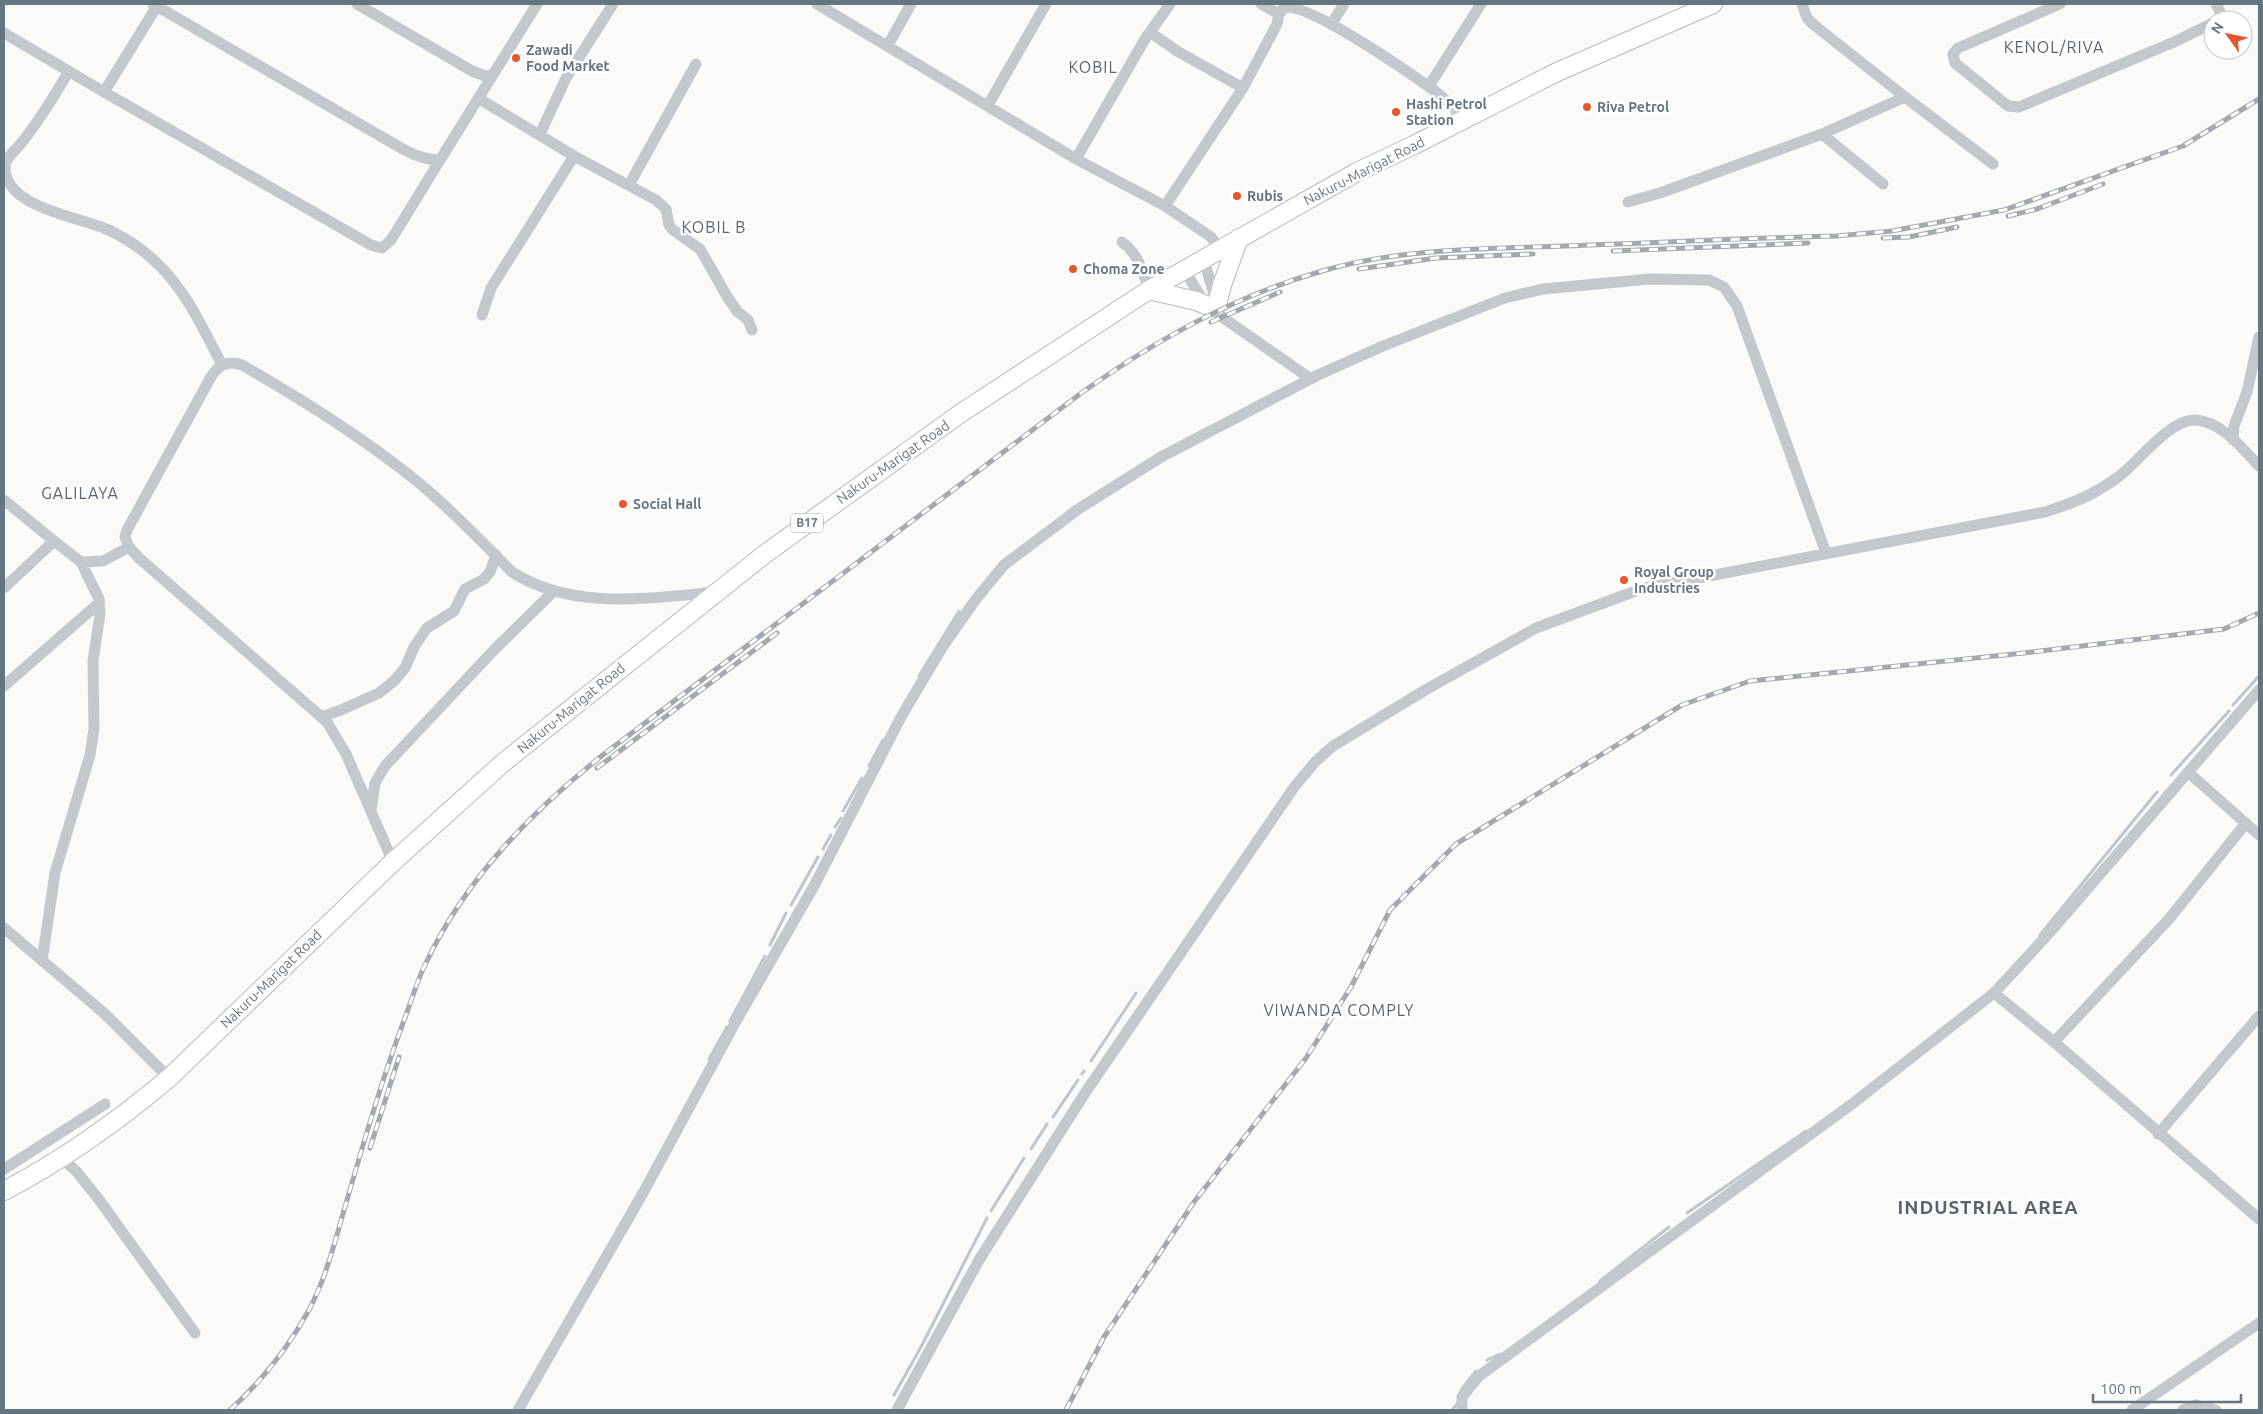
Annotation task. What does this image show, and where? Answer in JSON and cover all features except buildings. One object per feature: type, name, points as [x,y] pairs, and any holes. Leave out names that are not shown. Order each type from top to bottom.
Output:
[{"type":"main road","name":"Nakuru-Marigat Road","points":[[4,1191],[61,1157],[134,1108],[169,1078],[393,862],[547,726],[804,525],[961,413],[1149,290],[1203,257],[1357,172],[1466,120],[1555,73],[1714,4]]},
{"type":"main road","points":[[1149,290],[1196,301],[1215,308],[1239,238]]},
{"type":"street","points":[[358,4],[472,71],[485,76],[492,75]]},
{"type":"street","points":[[4,33],[371,245],[382,248],[391,240],[537,4]]},
{"type":"street","points":[[540,134],[566,78],[613,4]]},
{"type":"street","points":[[817,4],[1076,158],[1165,206],[1211,237],[1220,249]]},
{"type":"street","points":[[888,45],[911,4]]},
{"type":"street","points":[[988,105],[1046,4]]},
{"type":"street","points":[[1076,158],[1141,46],[1170,4]]},
{"type":"street","points":[[1260,4],[1279,14]]},
{"type":"street","points":[[1332,23],[1344,4]]},
{"type":"street","points":[[1429,86],[1481,4]]},
{"type":"street","points":[[1802,4],[1807,18],[1814,25],[1992,164]]},
{"type":"street","points":[[2060,4],[1958,48],[1953,54],[1955,63],[2008,106],[2019,107],[2165,46],[2203,28]]},
{"type":"street","points":[[104,92],[155,5],[389,142],[426,160],[440,160]]},
{"type":"street","points":[[1165,206],[1243,88],[1277,24],[1279,14],[1284,8],[1289,6],[1310,12],[1332,23],[1429,86],[1466,120]]},
{"type":"street","points":[[1151,33],[1177,51],[1243,88]]},
{"type":"street","points":[[629,185],[696,64]]},
{"type":"street","points":[[69,71],[28,135],[6,160],[8,179],[19,194],[39,206],[109,230],[152,256],[172,277],[199,321],[222,365]]},
{"type":"street","points":[[1628,202],[1660,193],[1822,134],[1904,97]]},
{"type":"street","points":[[478,98],[574,156],[656,200],[666,209],[668,220],[673,230],[700,249],[728,298],[737,311],[748,320],[752,330]]},
{"type":"street","points":[[1822,134],[1882,184]]},
{"type":"street","points":[[482,315],[491,288],[574,156]]},
{"type":"street","points":[[1122,242],[1130,248],[1138,262],[1149,290]]},
{"type":"street","points":[[1203,257],[1215,308]]},
{"type":"street","points":[[1184,270],[1196,291],[1215,308],[1311,379]]},
{"type":"street","points":[[518,1410],[643,1193],[735,1023],[814,886],[901,717],[943,646],[984,588],[1004,565],[1015,555],[1105,492],[1161,457],[1311,379],[1383,346],[1505,298],[1543,289],[1650,279],[1713,281],[1724,287],[1737,306],[1826,553]]},
{"type":"street","points":[[2233,440],[2234,426],[2247,392],[2259,337]]},
{"type":"street","points":[[393,862],[346,754],[328,722],[139,558],[129,547],[125,537],[130,522],[212,375],[222,365],[234,362],[242,365],[296,396],[354,435],[419,483],[512,572],[525,580],[554,591],[615,599],[717,592]]},
{"type":"street","points":[[897,1410],[979,1260],[1085,1093],[1277,811],[1316,761],[1352,732],[1536,628],[1641,589],[2045,512],[2071,504],[2097,491],[2122,474],[2171,429],[2183,421],[2207,422],[2219,428],[2259,466]]},
{"type":"street","points":[[4,500],[81,562],[92,581],[99,603],[100,614],[94,661],[95,688],[91,746],[55,873],[42,961]]},
{"type":"street","points":[[4,588],[54,541]]},
{"type":"street","points":[[81,562],[103,561],[129,547]]},
{"type":"street","points":[[321,717],[379,693],[394,682],[405,668],[414,647],[427,628],[454,610],[468,585],[484,579],[490,572],[496,555]]},
{"type":"street","points":[[371,812],[375,783],[385,766],[494,650],[554,591]]},
{"type":"street","points":[[4,686],[99,603]]},
{"type":"street","points":[[1462,1410],[1462,1397],[1479,1376],[1852,1104],[1994,993],[2259,690]]},
{"type":"street","points":[[2188,772],[2259,835]]},
{"type":"street","points":[[2054,1042],[2169,918],[2246,822]]},
{"type":"street","points":[[4,928],[105,1014],[169,1078]]},
{"type":"street","points":[[1994,993],[2054,1042],[2158,1134],[2259,1219]]},
{"type":"street","points":[[2158,1134],[2259,1016]]},
{"type":"street","points":[[4,1169],[105,1104]]},
{"type":"street","points":[[61,1157],[77,1172],[100,1201],[195,1333]]},
{"type":"street","points":[[2139,1409],[2259,1323]]},
{"type":"street","points":[[2183,1410],[2196,1405],[2216,1410]]},
{"type":"waterway","points":[[919,676],[959,611]]},
{"type":"waterway","points":[[2233,705],[2259,676]]},
{"type":"waterway","points":[[2171,775],[2229,711]]},
{"type":"waterway","points":[[869,766],[883,740]]},
{"type":"waterway","points":[[843,811],[862,778]]},
{"type":"waterway","points":[[2040,935],[2157,792]]},
{"type":"waterway","points":[[835,827],[841,818]]},
{"type":"waterway","points":[[823,849],[831,835]]},
{"type":"waterway","points":[[791,905],[818,857]]},
{"type":"waterway","points":[[770,945],[786,913]]},
{"type":"waterway","points":[[730,1021],[765,956]]},
{"type":"waterway","points":[[1091,1061],[1136,993]]},
{"type":"waterway","points":[[709,1059],[727,1027]]},
{"type":"waterway","points":[[1053,1117],[1078,1080]]},
{"type":"waterway","points":[[1031,1149],[1047,1124]]},
{"type":"waterway","points":[[1687,1213],[1806,1131]]},
{"type":"waterway","points":[[991,1211],[1024,1158]]},
{"type":"waterway","points":[[894,1395],[921,1347],[987,1218]]},
{"type":"waterway","points":[[1600,1281],[1669,1227]]},
{"type":"waterway","points":[[1487,1360],[1500,1354]]},
{"type":"waterway","points":[[1461,1390],[1476,1371]]},
{"type":"waterway","points":[[1452,1410],[1458,1403]]},
{"type":"railway","points":[[230,1410],[264,1376],[283,1351],[309,1310],[331,1256],[382,1084],[425,965],[441,934],[460,904],[502,849],[551,799],[604,754],[1084,391],[1112,372],[1169,337],[1228,306],[1290,281],[1352,263],[1412,254],[1473,249],[1836,236],[1892,231],[2004,210],[2183,146],[2259,99]]},
{"type":"railway","points":[[2008,216],[2037,209],[2103,184]]},
{"type":"railway","points":[[1883,238],[1909,237],[1957,227]]},
{"type":"railway","points":[[1613,251],[1808,243]]},
{"type":"railway","points":[[1359,269],[1436,258],[1533,254]]},
{"type":"railway","points":[[1211,322],[1280,292]]},
{"type":"railway","points":[[1066,1410],[1104,1337],[1194,1202],[1306,1058],[1351,987],[1390,910],[1456,844],[1682,705],[1750,681],[2024,653],[2224,629],[2259,613]]},
{"type":"railway","points":[[597,768],[777,633]]},
{"type":"railway","points":[[370,1148],[399,1057]]},
{"type":"place","name":"Zawadi Food Market","points":[[516,58]]},
{"type":"place","name":"Riva Petrol","points":[[1587,107]]},
{"type":"place","name":"Hashi Petrol Station","points":[[1396,112]]},
{"type":"place","name":"Rubis","points":[[1237,196]]},
{"type":"place","name":"Choma Zone","points":[[1073,269]]},
{"type":"place","name":"Social Hall","points":[[623,504]]},
{"type":"place","name":"Royal Group Industries","points":[[1624,580]]},
{"type":"district","name":"KENOL/RIVA","points":[[2054,47]]},
{"type":"district","name":"KOBIL","points":[[1093,67]]},
{"type":"district","name":"KOBIL B","points":[[714,227]]},
{"type":"district","name":"GALILAYA","points":[[80,493]]},
{"type":"district","name":"VIWANDA COMPLY","points":[[1339,1010]]},
{"type":"district","name":"INDUSTRIAL AREA","points":[[1988,1207]]}]
